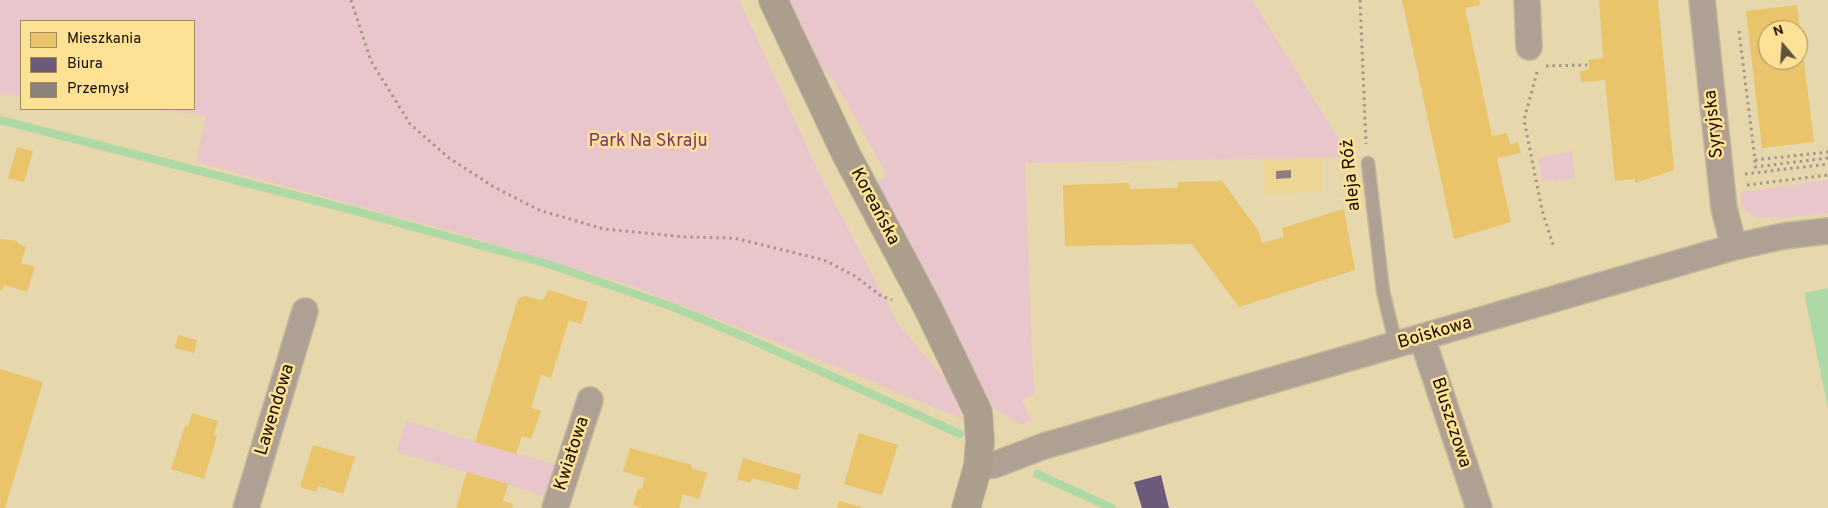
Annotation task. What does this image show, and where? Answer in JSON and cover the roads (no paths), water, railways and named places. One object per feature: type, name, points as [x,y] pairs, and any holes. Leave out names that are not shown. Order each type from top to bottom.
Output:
[{"type":"street","name":"Koreańska","points":[[773,0],[847,156],[928,308],[978,412],[980,441],[978,466]]},
{"type":"street","points":[[1527,0],[1529,47]]},
{"type":"street","name":"Syryjska","points":[[1702,0],[1724,208],[1734,247]]},
{"type":"street","name":"Boiskowa","points":[[978,466],[994,465],[1044,446],[1734,247],[1784,236],[1828,231]]},
{"type":"street","name":"Lawendowa","points":[[246,508],[306,311]]},
{"type":"street","name":"Bluszczowa","points":[[1422,338],[1479,508]]},
{"type":"street","name":"Kwiatowa","points":[[555,508],[590,400]]},
{"type":"street","points":[[966,508],[978,466]]},
{"type":"lane","name":"aleja Róż","points":[[1368,162],[1383,291],[1396,345]]},
{"type":"waterway","points":[[0,120],[352,210],[548,264],[673,307],[752,340],[960,434]]},
{"type":"waterway","points":[[1037,474],[1112,508]]},
{"type":"park label","name":"Park Na Skraju","points":[[648,142]]}]
